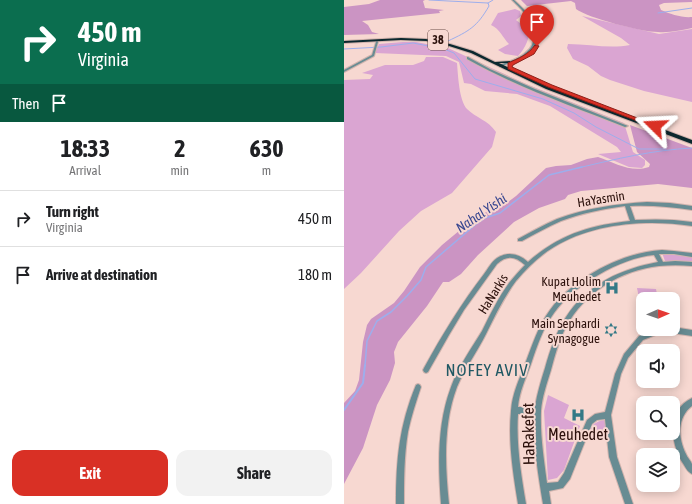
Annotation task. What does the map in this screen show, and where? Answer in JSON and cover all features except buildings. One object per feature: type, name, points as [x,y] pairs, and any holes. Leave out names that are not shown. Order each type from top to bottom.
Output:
[{"type":"highway","name":"38","points":[[344,41],[393,37],[428,39],[462,46],[501,65],[557,89],[692,138]]},
{"type":"highway","points":[[370,39],[376,42],[385,39]]},
{"type":"highway","name":"38","points":[[344,41],[370,39],[418,40],[450,45],[472,52],[548,88],[692,142]]},
{"type":"highway","points":[[497,62],[509,62]]},
{"type":"street","points":[[501,65],[530,51],[534,42],[534,27],[531,19],[513,0]]},
{"type":"street","points":[[510,68],[510,64],[533,52],[538,42],[537,22],[517,0]]},
{"type":"street","points":[[344,71],[372,55],[376,42]]},
{"type":"street","points":[[468,58],[489,70],[534,90],[626,126]]},
{"type":"street","points":[[627,205],[633,222]]},
{"type":"street","name":"HaYasmin","points":[[520,240],[546,225],[572,215],[599,208],[627,205],[666,205],[692,208]]},
{"type":"street","name":"HaNarkis","points":[[445,504],[442,448],[448,406],[463,369],[504,294],[515,279],[528,265],[553,245],[577,233],[599,227],[633,222],[666,221],[692,224]]},
{"type":"street","points":[[522,504],[516,473],[513,437],[514,410],[520,386],[538,338],[558,304],[576,287],[617,263],[643,254],[672,252],[692,255]]},
{"type":"street","points":[[656,253],[662,264]]},
{"type":"street","points":[[426,370],[476,288],[494,264],[501,258],[512,256],[522,258],[528,265]]},
{"type":"street","name":"HaRakefet","points":[[547,504],[539,448],[538,410],[550,358],[563,326],[573,310],[609,279],[638,268],[662,264],[692,264]]},
{"type":"street","points":[[629,504],[613,458],[608,415],[618,374],[626,356],[636,342],[641,338],[658,331],[672,330],[692,333]]},
{"type":"street","points":[[400,504],[399,464],[402,443],[406,419],[418,387]]},
{"type":"street","points":[[692,401],[683,409],[676,426],[677,440],[682,455],[692,470]]},
{"type":"street","points":[[514,410],[538,410]]},
{"type":"street","points":[[544,488],[560,485],[567,476],[589,422],[595,417],[608,415]]},
{"type":"shaded area","points":[[380,0],[425,0],[423,1],[425,8],[444,10],[439,11],[440,13],[362,21],[368,25],[372,32],[379,34],[344,35],[344,7],[369,4]]},
{"type":"shaded area","points":[[521,0],[692,0],[692,2],[664,3],[659,5],[661,10],[668,13],[692,17],[692,28],[667,32],[640,30],[582,13],[576,9],[575,3],[571,1],[527,6]]},
{"type":"shaded area","points":[[515,9],[520,11],[521,16],[516,20],[520,23],[530,24],[530,33],[527,41],[518,56],[505,54],[498,50],[509,44],[499,31],[491,25],[498,13]]},
{"type":"shaded area","points":[[582,16],[659,34],[692,29],[692,102],[644,91],[610,80],[601,76],[588,66],[573,59],[567,48],[568,44],[607,46],[630,45],[621,38]]},
{"type":"shaded area","points":[[416,42],[448,48],[526,84],[624,123],[633,152],[645,160],[645,165],[642,168],[629,167],[598,154],[621,152],[617,147],[550,106],[517,94],[485,91],[471,84],[464,83],[459,62],[446,56],[375,53],[379,44]]},
{"type":"shaded area","points":[[426,57],[443,57],[457,63],[459,87],[464,105],[496,132],[492,147],[452,193],[421,211],[399,231],[361,273],[344,289],[344,80],[370,79],[373,75],[362,73],[385,65],[413,65],[424,61]]},
{"type":"shaded area","points":[[630,125],[692,148],[692,188],[658,184],[581,191],[568,195],[565,199],[539,208],[514,222],[478,255],[461,274],[449,282],[443,282],[427,306],[398,342],[394,352],[395,363],[390,380],[377,405],[363,448],[344,484],[344,403],[355,391],[359,380],[363,342],[367,325],[371,319],[394,303],[420,267],[442,245],[477,216],[504,205],[546,168],[571,165],[587,159],[598,157],[629,168],[642,169],[649,167],[650,164],[637,152]]},
{"type":"shaded area","points":[[662,253],[692,256],[692,262],[665,261]]},
{"type":"shaded area","points":[[637,288],[656,289],[657,292],[638,292]]},
{"type":"shaded area","points":[[548,395],[569,405],[564,418],[580,426],[564,470],[557,478],[548,480],[544,411]]},
{"type":"shaded area","points":[[605,420],[607,439],[586,436],[593,425]]},
{"type":"waterway","points":[[429,0],[488,3]]},
{"type":"waterway","points":[[488,3],[493,0]]},
{"type":"waterway","points":[[448,41],[472,28],[489,6],[488,3]]},
{"type":"waterway","points":[[658,13],[692,8]]},
{"type":"waterway","points":[[344,49],[381,47],[413,43],[444,49],[454,53],[475,79],[543,99],[574,113],[596,127],[639,149],[666,149]]},
{"type":"waterway","name":"Nahal Yishi","points":[[578,168],[620,158],[692,148]]},
{"type":"waterway","name":"Nahal Yishi","points":[[365,366],[367,341],[377,321],[391,312],[407,296],[421,280],[426,267],[475,225],[485,218],[500,213],[549,175],[582,167]]},
{"type":"waterway","name":"Nahal Yishi","points":[[344,410],[363,383],[365,365]]},
{"type":"place","name":"Kupat Holim Meuhedet","points":[[612,288]]},
{"type":"place","name":"Main Sephardi Synagogue","points":[[611,330]]},
{"type":"place","name":"Meuhedet","points":[[578,415]]},
{"type":"district","name":"NOFEY AVIV","points":[[487,370]]},
{"type":"route","points":[[537,46],[533,52],[526,57],[510,64],[510,68],[550,86],[655,126]]}]
